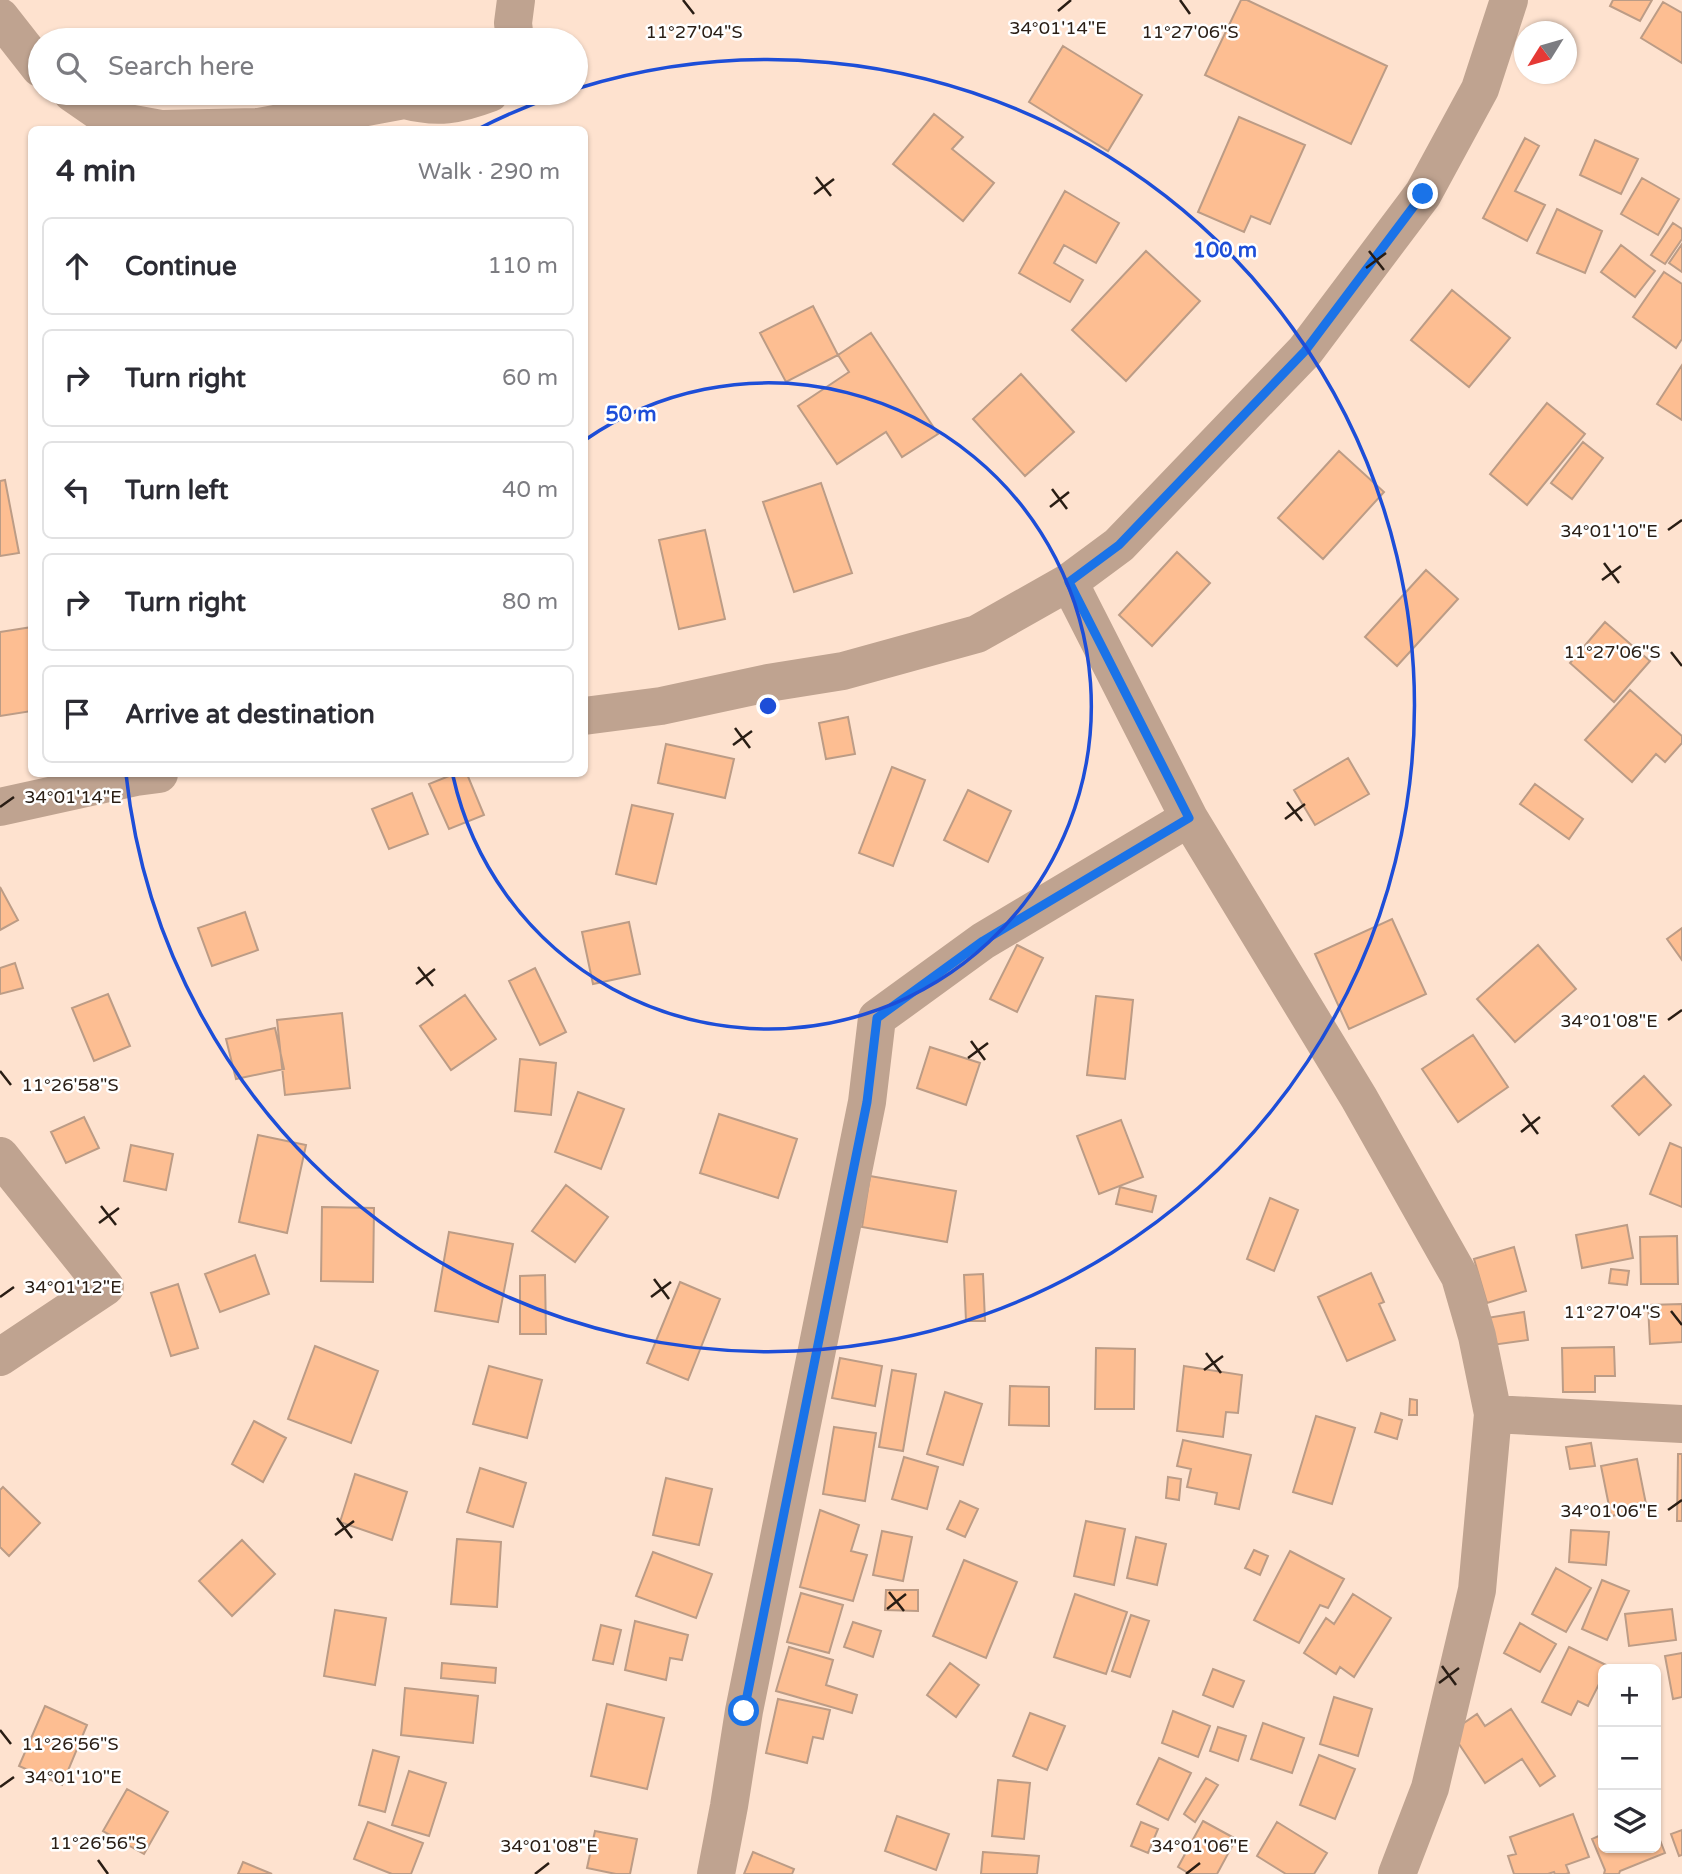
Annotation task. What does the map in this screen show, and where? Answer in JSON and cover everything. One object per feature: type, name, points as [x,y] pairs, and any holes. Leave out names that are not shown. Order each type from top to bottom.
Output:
[{"type":"street","points":[[514,28],[516,0]]},
{"type":"street","points":[[588,715],[661,706],[768,683],[843,671],[977,634],[1069,582],[1119,545],[1305,351],[1423,194],[1480,89],[1509,0]]},
{"type":"street","points":[[0,16],[28,52]]},
{"type":"street","points":[[89,105],[111,120],[144,126]]},
{"type":"street","points":[[263,126],[371,105]]},
{"type":"street","points":[[423,105],[451,105]]},
{"type":"street","points":[[1069,582],[1189,818],[1359,1098],[1460,1277],[1477,1336],[1493,1414],[1477,1590],[1430,1788],[1397,1874]]},
{"type":"street","points":[[0,807],[136,777]]},
{"type":"street","points":[[716,1874],[744,1711],[867,1102],[877,1018],[983,941],[1189,818]]},
{"type":"street","points":[[0,1156],[105,1287],[0,1357]]},
{"type":"street","points":[[1493,1414],[1682,1424]]},
{"type":"building","points":[[1241,0],[1247,0],[1387,66],[1351,144],[1205,75]]},
{"type":"building","points":[[1613,0],[1652,0],[1640,21],[1610,6]]},
{"type":"building","points":[[1663,2],[1682,13],[1682,63],[1641,38]]},
{"type":"building","points":[[1063,46],[1142,95],[1108,151],[1029,102]]},
{"type":"building","points":[[934,114],[963,137],[952,149],[994,183],[963,221],[893,164]]},
{"type":"building","points":[[1239,117],[1305,145],[1270,224],[1251,216],[1244,232],[1198,212]]},
{"type":"building","points":[[1525,138],[1539,146],[1515,191],[1545,205],[1527,241],[1483,218]]},
{"type":"building","points":[[1595,140],[1638,159],[1621,194],[1580,175]]},
{"type":"building","points":[[1642,178],[1679,199],[1658,235],[1621,214]]},
{"type":"building","points":[[1065,191],[1119,223],[1096,263],[1064,245],[1054,263],[1083,280],[1070,302],[1019,273]]},
{"type":"building","points":[[1557,209],[1602,231],[1585,273],[1537,253]]},
{"type":"building","points":[[1673,223],[1682,229],[1682,239],[1665,264],[1651,255]]},
{"type":"building","points":[[1682,244],[1682,272],[1669,263]]},
{"type":"building","points":[[1621,245],[1655,271],[1635,297],[1601,272]]},
{"type":"building","points":[[1146,251],[1200,301],[1126,381],[1072,330]]},
{"type":"building","points":[[1664,272],[1682,284],[1682,339],[1676,348],[1633,317]]},
{"type":"building","points":[[1452,290],[1510,338],[1469,387],[1411,340]]},
{"type":"building","points":[[813,306],[838,355],[786,382],[760,333]]},
{"type":"building","points":[[871,333],[938,434],[902,457],[886,432],[837,464],[798,406],[849,372],[838,355]]},
{"type":"building","points":[[1682,365],[1682,420],[1657,404]]},
{"type":"building","points":[[1021,374],[1074,432],[1025,476],[973,419]]},
{"type":"building","points":[[1547,403],[1585,434],[1527,505],[1490,474]]},
{"type":"building","points":[[1583,442],[1603,458],[1572,499],[1551,483]]},
{"type":"building","points":[[1339,451],[1384,492],[1323,559],[1278,518]]},
{"type":"building","points":[[5,480],[19,553],[0,556],[0,481]]},
{"type":"building","points":[[821,483],[852,573],[794,592],[763,502]]},
{"type":"building","points":[[705,530],[725,619],[679,629],[659,540]]},
{"type":"building","points":[[1177,552],[1210,583],[1152,646],[1119,615]]},
{"type":"building","points":[[1426,570],[1458,599],[1397,666],[1365,637]]},
{"type":"building","points":[[1605,622],[1650,661],[1614,702],[1570,663]]},
{"type":"building","points":[[28,628],[28,712],[0,716],[0,632]]},
{"type":"building","points":[[1630,690],[1682,736],[1682,743],[1665,762],[1656,754],[1632,782],[1585,740]]},
{"type":"building","points":[[848,717],[855,754],[826,759],[819,723]]},
{"type":"building","points":[[666,744],[734,759],[725,798],[658,783]]},
{"type":"building","points":[[1348,758],[1369,794],[1315,825],[1294,790]]},
{"type":"building","points":[[892,767],[925,780],[893,866],[859,853]]},
{"type":"building","points":[[446,777],[468,777],[484,815],[449,829],[429,784]]},
{"type":"building","points":[[1535,784],[1583,819],[1569,839],[1520,804]]},
{"type":"building","points":[[968,790],[1011,811],[988,862],[944,840]]},
{"type":"building","points":[[412,793],[428,834],[389,849],[372,809]]},
{"type":"building","points":[[632,805],[673,814],[656,884],[616,874]]},
{"type":"building","points":[[0,887],[18,920],[0,930]]},
{"type":"building","points":[[245,912],[258,950],[212,966],[198,928]]},
{"type":"building","points":[[1392,919],[1426,994],[1349,1029],[1315,954]]},
{"type":"building","points":[[629,922],[640,974],[593,984],[582,932]]},
{"type":"building","points":[[1682,928],[1682,960],[1667,939]]},
{"type":"building","points":[[1017,945],[1043,958],[1017,1012],[990,999]]},
{"type":"building","points":[[1538,945],[1576,989],[1515,1042],[1477,999]]},
{"type":"building","points":[[15,963],[23,988],[0,994],[0,968]]},
{"type":"building","points":[[535,968],[566,1032],[540,1045],[509,981]]},
{"type":"building","points":[[108,994],[130,1046],[94,1061],[72,1008]]},
{"type":"building","points":[[465,995],[496,1039],[451,1070],[420,1026]]},
{"type":"building","points":[[1096,996],[1133,1000],[1125,1079],[1087,1075]]},
{"type":"building","points":[[342,1013],[350,1088],[285,1095],[277,1020]]},
{"type":"building","points":[[275,1028],[284,1069],[236,1079],[226,1039]]},
{"type":"building","points":[[1473,1035],[1508,1087],[1458,1122],[1422,1069]]},
{"type":"building","points":[[930,1047],[980,1063],[966,1105],[917,1088]]},
{"type":"building","points":[[520,1059],[556,1063],[551,1115],[515,1111]]},
{"type":"building","points":[[1644,1076],[1671,1105],[1639,1135],[1612,1106]]},
{"type":"building","points":[[578,1092],[624,1109],[601,1169],[555,1152]]},
{"type":"building","points":[[719,1114],[797,1139],[778,1198],[700,1173]]},
{"type":"building","points":[[84,1117],[99,1148],[66,1163],[51,1132]]},
{"type":"building","points":[[1121,1120],[1143,1177],[1099,1194],[1077,1136]]},
{"type":"building","points":[[258,1135],[306,1145],[287,1233],[239,1222]]},
{"type":"building","points":[[1670,1143],[1682,1148],[1682,1207],[1650,1194]]},
{"type":"building","points":[[131,1145],[173,1154],[166,1190],[124,1181]]},
{"type":"building","points":[[870,1176],[956,1191],[947,1242],[862,1227]]},
{"type":"building","points":[[566,1185],[608,1217],[575,1262],[532,1231]]},
{"type":"building","points":[[1120,1187],[1156,1196],[1152,1212],[1116,1204]]},
{"type":"building","points":[[1270,1198],[1298,1210],[1274,1271],[1247,1259]]},
{"type":"building","points":[[322,1207],[374,1208],[373,1282],[321,1281]]},
{"type":"building","points":[[1627,1225],[1633,1258],[1582,1268],[1576,1235]]},
{"type":"building","points":[[449,1232],[513,1244],[498,1322],[435,1311]]},
{"type":"building","points":[[1677,1236],[1678,1284],[1641,1284],[1640,1237]]},
{"type":"building","points":[[1514,1247],[1526,1291],[1487,1303],[1474,1259]]},
{"type":"building","points":[[255,1255],[269,1294],[220,1312],[205,1274]]},
{"type":"building","points":[[1611,1269],[1629,1271],[1627,1285],[1609,1283]]},
{"type":"building","points":[[1371,1273],[1384,1302],[1379,1304],[1395,1340],[1347,1361],[1318,1297]]},
{"type":"building","points":[[983,1274],[985,1321],[966,1321],[964,1275]]},
{"type":"building","points":[[545,1275],[546,1334],[520,1334],[520,1276]]},
{"type":"building","points":[[680,1282],[720,1299],[688,1380],[647,1363]]},
{"type":"building","points":[[178,1284],[198,1348],[171,1356],[151,1293]]},
{"type":"building","points":[[1682,1304],[1682,1342],[1650,1344],[1648,1305]]},
{"type":"building","points":[[1524,1312],[1528,1340],[1492,1345],[1487,1318]]},
{"type":"building","points":[[315,1346],[378,1371],[351,1443],[288,1419]]},
{"type":"building","points":[[1614,1347],[1615,1376],[1595,1376],[1595,1392],[1563,1392],[1562,1348]]},
{"type":"building","points":[[1096,1348],[1135,1349],[1134,1409],[1095,1409]]},
{"type":"building","points":[[840,1358],[882,1366],[875,1406],[832,1398]]},
{"type":"building","points":[[489,1366],[542,1380],[527,1438],[473,1424]]},
{"type":"building","points":[[1184,1366],[1242,1375],[1238,1413],[1226,1412],[1223,1437],[1177,1431]]},
{"type":"building","points":[[892,1370],[916,1374],[903,1451],[879,1447]]},
{"type":"building","points":[[1010,1386],[1049,1387],[1049,1426],[1009,1425]]},
{"type":"building","points":[[945,1392],[982,1404],[963,1465],[927,1454]]},
{"type":"building","points":[[1410,1399],[1417,1400],[1417,1415],[1409,1415]]},
{"type":"building","points":[[1381,1413],[1402,1420],[1397,1439],[1375,1432]]},
{"type":"building","points":[[1316,1416],[1355,1428],[1332,1504],[1293,1492]]},
{"type":"building","points":[[254,1421],[286,1438],[263,1482],[232,1464]]},
{"type":"building","points":[[834,1427],[876,1433],[865,1501],[823,1494]]},
{"type":"building","points":[[1183,1440],[1251,1455],[1239,1509],[1215,1504],[1217,1493],[1187,1487],[1191,1469],[1177,1466]]},
{"type":"building","points":[[1591,1443],[1595,1466],[1570,1469],[1566,1447]]},
{"type":"building","points":[[1678,1454],[1682,1454],[1682,1521],[1677,1521]]},
{"type":"building","points":[[904,1457],[938,1467],[927,1509],[892,1499]]},
{"type":"building","points":[[1637,1459],[1647,1509],[1611,1516],[1601,1466]]},
{"type":"building","points":[[480,1468],[526,1483],[513,1527],[467,1512]]},
{"type":"building","points":[[355,1474],[407,1492],[392,1540],[340,1522]]},
{"type":"building","points":[[1168,1477],[1181,1479],[1179,1500],[1166,1498]]},
{"type":"building","points":[[666,1478],[712,1489],[699,1545],[653,1535]]},
{"type":"building","points":[[3,1487],[40,1523],[9,1556],[0,1547],[0,1490]]},
{"type":"building","points":[[960,1501],[978,1509],[965,1537],[947,1529]]},
{"type":"building","points":[[820,1510],[859,1525],[851,1551],[867,1555],[853,1601],[800,1587]]},
{"type":"building","points":[[1086,1521],[1125,1529],[1114,1585],[1074,1576]]},
{"type":"building","points":[[1571,1530],[1609,1532],[1606,1565],[1569,1562]]},
{"type":"building","points":[[882,1531],[912,1537],[903,1581],[873,1575]]},
{"type":"building","points":[[1136,1537],[1166,1544],[1157,1585],[1127,1578]]},
{"type":"building","points":[[457,1539],[501,1542],[497,1607],[451,1604]]},
{"type":"building","points":[[242,1540],[275,1574],[232,1616],[199,1581]]},
{"type":"building","points":[[1254,1550],[1268,1556],[1260,1575],[1245,1568]]},
{"type":"building","points":[[1290,1551],[1344,1579],[1328,1608],[1320,1605],[1299,1643],[1254,1620]]},
{"type":"building","points":[[653,1552],[712,1574],[696,1618],[636,1596]]},
{"type":"building","points":[[964,1560],[1017,1582],[986,1658],[933,1636]]},
{"type":"building","points":[[1556,1568],[1591,1588],[1566,1632],[1532,1614]]},
{"type":"building","points":[[1602,1580],[1629,1591],[1607,1640],[1582,1629]]},
{"type":"building","points":[[886,1590],[918,1590],[918,1611],[885,1610]]},
{"type":"building","points":[[801,1593],[843,1605],[829,1653],[787,1642]]},
{"type":"building","points":[[1075,1594],[1127,1612],[1106,1674],[1054,1657]]},
{"type":"building","points":[[1353,1594],[1391,1618],[1354,1677],[1340,1667],[1336,1674],[1304,1653],[1326,1618],[1334,1624]]},
{"type":"building","points":[[1672,1609],[1676,1640],[1629,1646],[1625,1614]]},
{"type":"building","points":[[335,1610],[386,1618],[375,1685],[324,1676]]},
{"type":"building","points":[[1131,1615],[1149,1621],[1130,1677],[1112,1671]]},
{"type":"building","points":[[635,1621],[688,1635],[682,1660],[670,1658],[666,1680],[625,1670]]},
{"type":"building","points":[[853,1622],[881,1631],[873,1657],[844,1647]]},
{"type":"building","points":[[1520,1623],[1556,1644],[1540,1672],[1504,1653]]},
{"type":"building","points":[[601,1625],[621,1630],[613,1664],[593,1660]]},
{"type":"building","points":[[789,1647],[833,1660],[826,1685],[857,1695],[852,1713],[776,1691]]},
{"type":"building","points":[[1569,1647],[1604,1664],[1598,1664],[1598,1686],[1588,1706],[1578,1701],[1571,1715],[1542,1702]]},
{"type":"building","points":[[1682,1653],[1682,1697],[1673,1699],[1665,1656]]},
{"type":"building","points":[[442,1663],[496,1668],[495,1683],[441,1678]]},
{"type":"building","points":[[950,1663],[979,1685],[956,1717],[927,1695]]},
{"type":"building","points":[[1213,1669],[1244,1681],[1233,1707],[1203,1695]]},
{"type":"building","points":[[405,1688],[478,1696],[473,1743],[401,1735]]},
{"type":"building","points":[[1334,1697],[1372,1709],[1358,1756],[1320,1744]]},
{"type":"building","points":[[778,1699],[830,1710],[823,1739],[813,1737],[807,1763],[766,1753]]},
{"type":"building","points":[[607,1704],[664,1718],[647,1789],[591,1776]]},
{"type":"building","points":[[45,1706],[87,1725],[62,1785],[19,1766]]},
{"type":"building","points":[[1511,1709],[1555,1776],[1540,1786],[1522,1759],[1485,1783],[1451,1732],[1477,1714],[1485,1726]]},
{"type":"building","points":[[1173,1711],[1210,1726],[1198,1757],[1162,1743]]},
{"type":"building","points":[[1030,1713],[1065,1726],[1047,1770],[1013,1756]]},
{"type":"building","points":[[1263,1723],[1304,1738],[1292,1773],[1251,1759]]},
{"type":"building","points":[[1218,1727],[1246,1736],[1238,1761],[1210,1751]]},
{"type":"building","points":[[373,1750],[399,1757],[385,1812],[359,1805]]},
{"type":"building","points":[[1319,1755],[1355,1769],[1335,1819],[1300,1805]]},
{"type":"building","points":[[1159,1758],[1191,1773],[1168,1820],[1137,1804]]},
{"type":"building","points":[[409,1771],[446,1783],[429,1836],[392,1825]]},
{"type":"building","points":[[1206,1778],[1218,1785],[1195,1822],[1184,1814]]},
{"type":"building","points":[[998,1780],[1030,1783],[1024,1839],[992,1836]]},
{"type":"building","points":[[127,1789],[168,1812],[144,1854],[103,1831]]},
{"type":"building","points":[[1573,1814],[1589,1857],[1566,1865],[1569,1873],[1566,1874],[1514,1874],[1508,1856],[1516,1854],[1510,1837]]},
{"type":"building","points":[[897,1816],[949,1834],[936,1870],[885,1851]]},
{"type":"building","points":[[1203,1821],[1236,1839],[1217,1874],[1190,1874],[1178,1867]]},
{"type":"building","points":[[368,1822],[423,1843],[411,1874],[392,1874],[354,1859]]},
{"type":"building","points":[[1141,1822],[1158,1829],[1148,1853],[1131,1846]]},
{"type":"building","points":[[1277,1822],[1327,1853],[1314,1874],[1286,1874],[1257,1856]]},
{"type":"building","points":[[1682,1830],[1682,1855],[1679,1856],[1671,1834]]},
{"type":"building","points":[[595,1831],[637,1839],[630,1874],[587,1868]]},
{"type":"building","points":[[1598,1836],[1598,1853],[1661,1853],[1661,1843],[1665,1853],[1620,1871],[1619,1874],[1604,1874],[1605,1870],[1592,1839]]},
{"type":"building","points":[[753,1852],[794,1869],[792,1874],[744,1874]]},
{"type":"building","points":[[983,1852],[1039,1856],[1037,1874],[981,1874]]},
{"type":"building","points":[[243,1862],[272,1874],[238,1874]]},
{"type":"route","points":[[744,1711],[867,1102],[877,1018],[983,941],[1189,818],[1069,582],[1119,545],[1305,351],[1423,194]]}]
